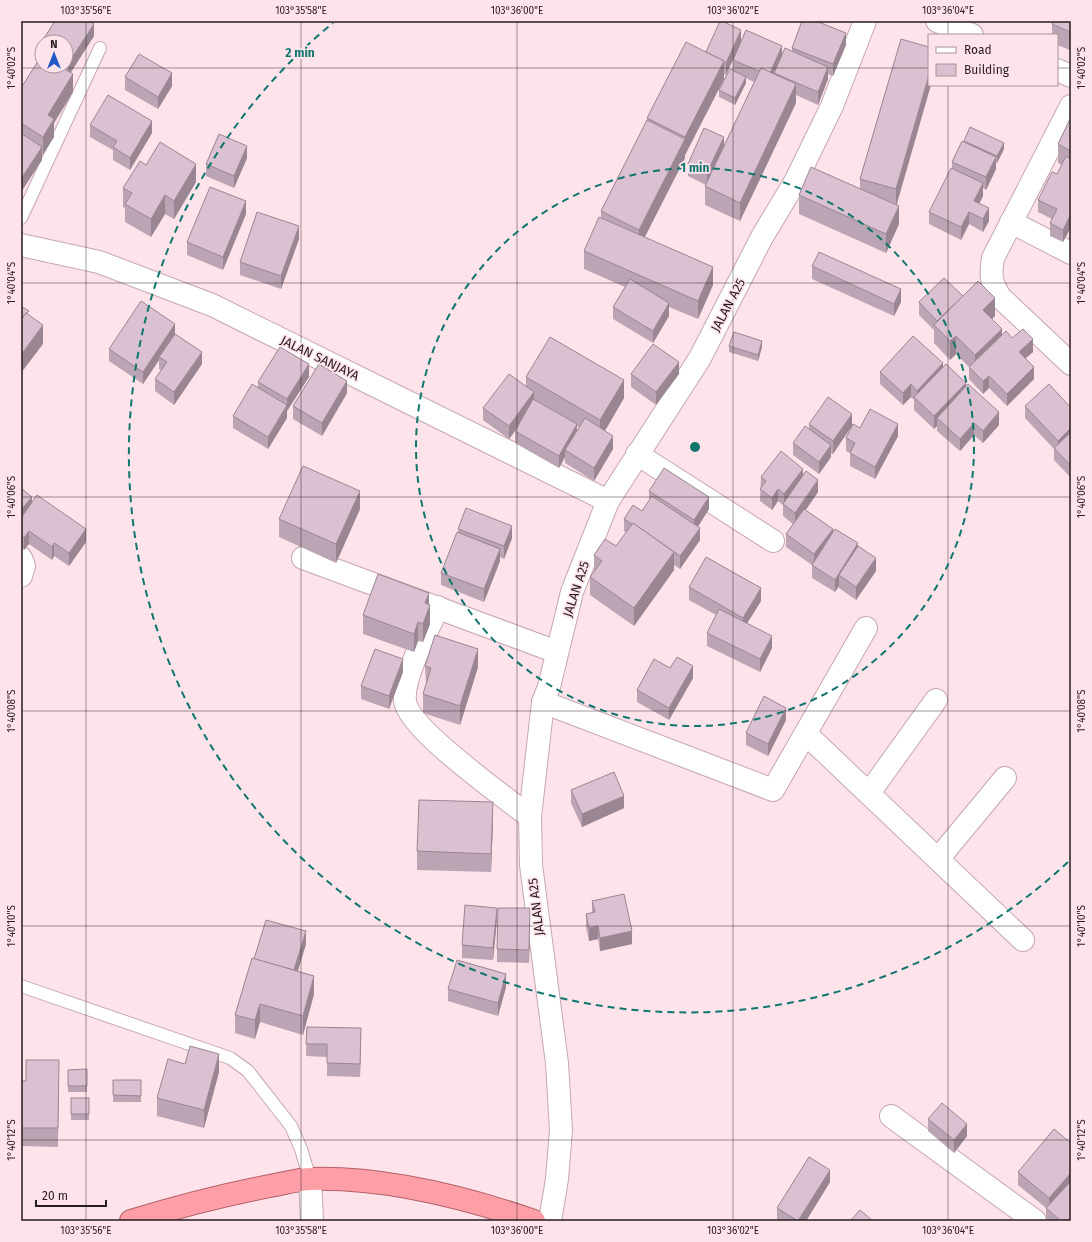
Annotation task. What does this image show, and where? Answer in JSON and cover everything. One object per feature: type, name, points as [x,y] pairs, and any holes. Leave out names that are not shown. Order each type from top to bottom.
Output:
[{"type":"highway","points":[[131,1221],[230,1194],[310,1179],[347,1180],[420,1189],[486,1205],[534,1221]]},
{"type":"street","name":"JALAN A25","points":[[550,1221],[557,1179],[561,1130],[557,1064],[534,902],[531,865],[530,817],[543,702],[549,687],[572,592],[608,501],[700,358],[762,237],[795,182],[832,106],[865,21]]},
{"type":"street","points":[[937,21],[970,34]]},
{"type":"street","points":[[1058,70],[1071,76]]},
{"type":"street","points":[[1071,106],[1010,222],[993,258],[991,273],[992,283],[1000,297],[1071,364]]},
{"type":"street","points":[[1010,222],[1071,253]]},
{"type":"street","name":"JALAN SANJAYA","points":[[21,245],[99,262],[212,305],[608,501]]},
{"type":"street","points":[[638,454],[773,542]]},
{"type":"street","points":[[21,558],[24,566],[21,576]]},
{"type":"street","points":[[303,558],[558,652]]},
{"type":"street","points":[[438,608],[406,682],[404,701],[408,714],[456,760],[530,817]]},
{"type":"street","points":[[543,702],[773,790],[866,628]]},
{"type":"street","points":[[869,793],[936,700]]},
{"type":"street","points":[[806,734],[1023,940]]},
{"type":"street","points":[[938,859],[1005,778]]},
{"type":"street","points":[[891,1116],[1035,1221]]},
{"type":"street","points":[[310,1179],[312,1221]]},
{"type":"lane","points":[[21,218],[100,48]]},
{"type":"lane","points":[[21,986],[230,1058],[248,1071],[291,1126],[301,1149],[310,1179]]},
{"type":"building","points":[[55,21],[89,21],[94,24],[74,55],[74,34],[47,34]]},
{"type":"building","points":[[720,21],[741,30],[726,63],[706,52]]},
{"type":"building","points":[[802,21],[816,21],[846,33],[833,64],[792,48]]},
{"type":"building","points":[[1053,21],[1071,21],[1070,32],[1052,24]]},
{"type":"building","points":[[746,30],[782,46],[770,73],[761,68],[759,71],[733,60]]},
{"type":"building","points":[[901,39],[928,47],[928,78],[896,189],[860,179]]},
{"type":"building","points":[[686,42],[724,61],[685,137],[647,118]]},
{"type":"building","points":[[785,48],[828,67],[818,92],[774,73]]},
{"type":"building","points":[[139,54],[172,73],[158,97],[125,77]]},
{"type":"building","points":[[34,68],[34,74],[73,74],[48,115],[54,119],[43,137],[21,123],[21,88]]},
{"type":"building","points":[[761,68],[796,84],[740,203],[705,186]]},
{"type":"building","points":[[730,69],[746,77],[735,98],[719,90]]},
{"type":"building","points":[[108,95],[152,121],[130,158],[113,147],[117,141],[90,125]]},
{"type":"building","points":[[1071,117],[1071,151],[1058,144]]},
{"type":"building","points":[[647,120],[685,139],[639,230],[601,211]]},
{"type":"building","points":[[970,127],[1004,143],[997,156],[964,141]]},
{"type":"building","points":[[704,128],[724,137],[707,173],[688,164]]},
{"type":"building","points":[[21,133],[42,147],[21,179]]},
{"type":"building","points":[[219,134],[247,146],[234,176],[206,164]]},
{"type":"building","points":[[962,141],[996,157],[986,177],[952,162]]},
{"type":"building","points":[[160,142],[196,164],[174,201],[165,195],[151,219],[125,204],[132,193],[123,188],[140,161],[146,165]]},
{"type":"building","points":[[1066,156],[1071,159],[1071,214],[1063,230],[1050,223],[1057,209],[1038,200],[1052,172],[1057,174]]},
{"type":"building","points":[[811,167],[899,206],[886,234],[799,195]]},
{"type":"building","points":[[951,168],[983,183],[974,201],[989,208],[983,219],[969,212],[961,227],[929,212]]},
{"type":"building","points":[[210,187],[246,201],[223,257],[187,242]]},
{"type":"building","points":[[257,212],[299,226],[281,276],[240,262]]},
{"type":"building","points":[[599,217],[713,267],[698,301],[584,251]]},
{"type":"building","points":[[819,252],[901,289],[894,304],[812,266]]},
{"type":"building","points":[[944,278],[963,296],[937,321],[919,302]]},
{"type":"building","points":[[630,279],[669,303],[653,331],[613,307]]},
{"type":"building","points":[[978,281],[995,298],[983,310],[1002,329],[975,355],[956,336],[950,341],[934,325]]},
{"type":"building","points":[[141,301],[175,324],[143,372],[109,349]]},
{"type":"building","points":[[21,306],[29,311],[21,320]]},
{"type":"building","points":[[26,313],[43,325],[21,355],[21,320]]},
{"type":"building","points":[[1023,329],[1033,339],[1019,352],[1034,367],[1007,394],[989,376],[983,381],[969,367],[1006,331],[1012,338]]},
{"type":"building","points":[[734,332],[762,341],[758,355],[729,346]]},
{"type":"building","points":[[175,334],[202,352],[174,392],[155,379],[167,362],[159,357]]},
{"type":"building","points":[[913,336],[943,363],[917,391],[911,384],[903,393],[880,372]]},
{"type":"building","points":[[550,337],[624,380],[600,420],[526,377]]},
{"type":"building","points":[[653,344],[679,362],[656,392],[631,374]]},
{"type":"building","points":[[280,347],[309,364],[287,399],[258,382]]},
{"type":"building","points":[[319,364],[347,381],[322,423],[293,406]]},
{"type":"building","points":[[946,364],[966,383],[934,416],[914,397]]},
{"type":"building","points":[[509,374],[534,392],[509,426],[483,408]]},
{"type":"building","points":[[252,384],[287,405],[268,437],[233,416]]},
{"type":"building","points":[[968,384],[999,412],[983,431],[974,423],[960,439],[937,418]]},
{"type":"building","points":[[1049,384],[1071,408],[1071,428],[1058,441],[1025,406]]},
{"type":"building","points":[[828,397],[852,414],[833,441],[809,424]]},
{"type":"building","points":[[533,399],[577,424],[559,456],[515,431]]},
{"type":"building","points":[[870,409],[898,424],[875,467],[850,453],[855,443],[846,438],[853,424],[860,428]]},
{"type":"building","points":[[585,418],[613,436],[594,468],[565,450]]},
{"type":"building","points":[[805,426],[831,445],[819,462],[793,443]]},
{"type":"building","points":[[1071,432],[1071,466],[1054,448]]},
{"type":"building","points":[[781,451],[803,469],[784,494],[778,489],[772,498],[760,489],[766,481],[761,477]]},
{"type":"building","points":[[303,466],[360,491],[336,544],[279,519]]},
{"type":"building","points":[[664,468],[709,497],[694,520],[649,491]]},
{"type":"building","points":[[806,471],[818,480],[795,513],[783,504]]},
{"type":"building","points":[[21,488],[32,497],[21,510]]},
{"type":"building","points":[[37,495],[86,529],[69,553],[54,543],[52,547],[29,531],[24,538],[21,536],[21,518]]},
{"type":"building","points":[[652,496],[700,528],[680,556],[633,523],[632,524],[624,519],[633,505],[642,511]]},
{"type":"building","points":[[466,508],[512,526],[504,546],[458,529]]},
{"type":"building","points":[[804,509],[833,529],[814,554],[786,534]]},
{"type":"building","points":[[633,523],[674,552],[634,608],[590,577],[602,561],[594,555],[605,539],[616,546]]},
{"type":"building","points":[[835,529],[858,543],[835,580],[812,565]]},
{"type":"building","points":[[457,532],[500,549],[484,589],[441,573]]},
{"type":"building","points":[[858,546],[876,558],[856,587],[839,575]]},
{"type":"building","points":[[706,557],[761,588],[743,618],[689,587]]},
{"type":"building","points":[[378,574],[429,593],[425,603],[430,605],[423,624],[418,622],[414,634],[363,615]]},
{"type":"building","points":[[719,609],[772,636],[760,659],[707,633]]},
{"type":"building","points":[[435,635],[478,649],[460,706],[423,694],[431,668],[425,666]]},
{"type":"building","points":[[375,649],[403,659],[389,696],[361,686]]},
{"type":"building","points":[[677,657],[693,666],[669,708],[637,690],[654,659],[670,668]]},
{"type":"building","points":[[764,696],[786,708],[768,744],[746,733]]},
{"type":"building","points":[[614,772],[624,796],[582,814],[571,790]]},
{"type":"building","points":[[419,800],[493,802],[491,854],[417,851]]},
{"type":"building","points":[[624,894],[632,931],[600,938],[598,926],[589,928],[586,914],[595,912],[592,901]]},
{"type":"building","points":[[465,905],[497,908],[493,948],[462,945]]},
{"type":"building","points":[[498,908],[530,908],[529,950],[497,949]]},
{"type":"building","points":[[266,920],[306,931],[294,970],[254,959]]},
{"type":"building","points":[[252,958],[314,976],[303,1016],[260,1004],[255,1020],[235,1015]]},
{"type":"building","points":[[457,960],[506,974],[498,1003],[448,989]]},
{"type":"building","points":[[307,1027],[361,1028],[360,1064],[327,1063],[327,1044],[306,1044]]},
{"type":"building","points":[[190,1046],[219,1054],[204,1110],[157,1098],[168,1059],[185,1064]]},
{"type":"building","points":[[26,1060],[59,1060],[58,1128],[21,1128],[21,1081],[26,1081]]},
{"type":"building","points":[[87,1069],[87,1086],[68,1086],[68,1070]]},
{"type":"building","points":[[113,1080],[141,1080],[141,1096],[113,1095]]},
{"type":"building","points":[[71,1098],[89,1098],[89,1114],[71,1114]]},
{"type":"building","points":[[942,1103],[967,1124],[954,1140],[928,1119]]},
{"type":"building","points":[[1054,1129],[1071,1143],[1071,1173],[1049,1198],[1018,1172]]},
{"type":"building","points":[[809,1157],[830,1170],[798,1221],[777,1208]]},
{"type":"building","points":[[1071,1181],[1071,1221],[1061,1221],[1046,1208]]},
{"type":"building","points":[[860,1210],[873,1221],[850,1221]]}]
